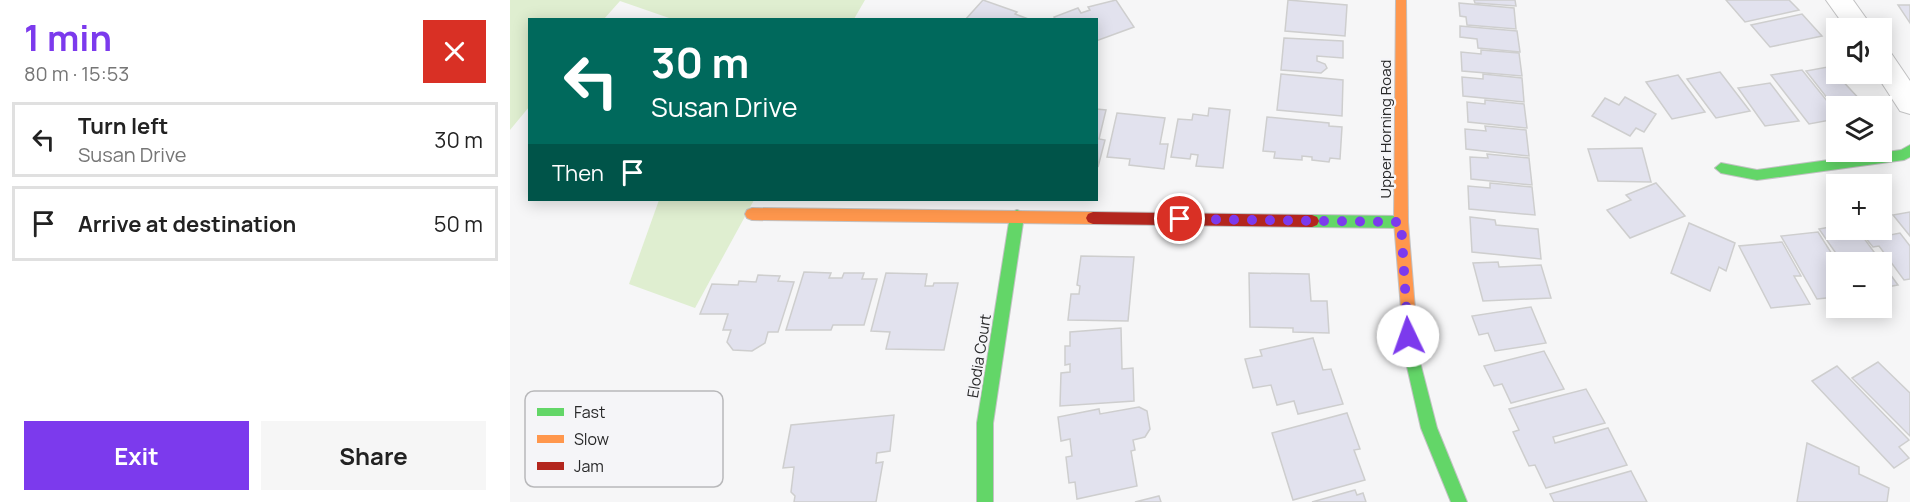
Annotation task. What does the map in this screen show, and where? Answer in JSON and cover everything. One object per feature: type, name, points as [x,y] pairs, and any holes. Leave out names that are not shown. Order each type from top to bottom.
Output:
[{"type":"street","name":"Upper Horning Road","points":[[1401,0],[1401,222],[1408,336],[1415,377],[1429,428],[1459,502]]},
{"type":"street","points":[[1839,0],[1852,18]]},
{"type":"street","points":[[1892,76],[1910,103]]},
{"type":"street","points":[[1721,168],[1757,175],[1904,156],[1910,150]]},
{"type":"street","points":[[752,214],[1401,222]]},
{"type":"street","name":"Elodia Court","points":[[985,502],[986,423],[1017,216]]},
{"type":"green space","points":[[510,0],[865,0],[855,18],[669,18],[620,1],[605,18],[528,18],[528,108],[510,130]]},
{"type":"green space","points":[[659,201],[753,201],[695,308],[629,284]]},
{"type":"building","points":[[983,0],[1017,12],[1015,14],[1026,18],[967,18]]},
{"type":"building","points":[[1116,0],[1134,27],[1098,40],[1098,18],[1054,17],[1078,8],[1081,13],[1090,10],[1088,7]]},
{"type":"building","points":[[1288,0],[1347,5],[1345,36],[1285,31]]},
{"type":"building","points":[[1474,0],[1515,0],[1516,6],[1475,3]]},
{"type":"building","points":[[1726,0],[1789,0],[1799,10],[1745,22]]},
{"type":"building","points":[[1459,3],[1514,8],[1516,29],[1467,25],[1466,17],[1460,16]]},
{"type":"building","points":[[1898,5],[1910,5],[1910,23]]},
{"type":"building","points":[[1802,14],[1822,36],[1770,47],[1751,25]]},
{"type":"building","points":[[1460,26],[1517,31],[1520,52],[1478,48],[1477,39],[1460,37]]},
{"type":"building","points":[[1284,38],[1343,41],[1343,58],[1317,56],[1317,61],[1325,64],[1327,68],[1321,73],[1281,70]]},
{"type":"building","points":[[1481,50],[1519,53],[1522,76],[1462,71],[1461,52],[1481,54]]},
{"type":"building","points":[[1826,67],[1826,84],[1845,84],[1857,96],[1826,97],[1806,71]]},
{"type":"building","points":[[1802,70],[1826,100],[1826,121],[1809,124],[1771,75]]},
{"type":"building","points":[[1720,72],[1750,111],[1716,118],[1687,79]]},
{"type":"building","points":[[1281,74],[1343,80],[1342,116],[1277,110]]},
{"type":"building","points":[[1483,74],[1522,78],[1524,102],[1463,96],[1462,77],[1483,79]]},
{"type":"building","points":[[1678,75],[1705,112],[1672,119],[1646,82]]},
{"type":"building","points":[[1770,83],[1799,121],[1765,126],[1738,88]]},
{"type":"building","points":[[1625,97],[1656,114],[1644,132],[1636,128],[1630,136],[1592,116],[1605,98],[1619,105]]},
{"type":"building","points":[[1485,100],[1524,104],[1527,128],[1468,122],[1467,102],[1485,104]]},
{"type":"building","points":[[1209,108],[1230,110],[1223,168],[1196,166],[1198,155],[1191,154],[1190,159],[1171,157],[1178,119],[1192,120],[1193,114],[1208,116]]},
{"type":"building","points":[[1098,109],[1106,110],[1099,139],[1105,140],[1098,167]]},
{"type":"building","points":[[1117,113],[1165,118],[1160,144],[1168,144],[1164,169],[1129,165],[1130,159],[1107,157]]},
{"type":"building","points":[[1267,117],[1329,123],[1329,126],[1342,127],[1340,159],[1330,158],[1329,162],[1302,156],[1302,160],[1274,158],[1275,152],[1263,151]]},
{"type":"building","points":[[1485,126],[1526,130],[1529,156],[1466,149],[1465,129],[1486,131]]},
{"type":"building","points":[[1642,148],[1651,182],[1598,181],[1588,149]]},
{"type":"building","points":[[1487,154],[1529,158],[1532,185],[1471,179],[1470,157],[1488,158]]},
{"type":"building","points":[[1490,183],[1532,187],[1535,215],[1469,209],[1468,186],[1490,188]]},
{"type":"building","points":[[1656,183],[1685,216],[1630,238],[1607,210],[1631,200],[1626,195]]},
{"type":"building","points":[[1910,212],[1910,236],[1893,215]]},
{"type":"building","points":[[1470,217],[1495,220],[1496,225],[1538,229],[1541,259],[1472,252]]},
{"type":"building","points":[[1689,223],[1735,243],[1726,271],[1719,267],[1710,291],[1671,273]]},
{"type":"building","points":[[1826,228],[1826,239],[1819,229]]},
{"type":"building","points":[[1818,232],[1831,252],[1826,252],[1826,298],[1817,299],[1781,236]]},
{"type":"building","points":[[1900,233],[1910,246],[1910,279],[1904,280],[1892,264],[1892,252],[1883,252],[1879,246],[1873,247],[1867,240],[1892,240],[1892,235]]},
{"type":"building","points":[[1827,240],[1865,240],[1874,252],[1835,252]]},
{"type":"building","points":[[1782,242],[1801,276],[1794,276],[1810,304],[1771,308],[1739,246]]},
{"type":"building","points":[[1081,256],[1134,257],[1128,321],[1068,320],[1071,294],[1079,294],[1080,286],[1077,285]]},
{"type":"building","points":[[1498,262],[1499,267],[1541,265],[1551,298],[1483,301],[1473,263]]},
{"type":"building","points":[[804,272],[831,273],[829,278],[842,278],[844,273],[864,273],[862,279],[877,279],[864,325],[833,325],[831,330],[786,330]]},
{"type":"building","points":[[886,273],[927,274],[925,286],[933,286],[934,283],[958,283],[944,350],[886,349],[890,332],[871,331]]},
{"type":"building","points":[[1249,273],[1309,274],[1311,301],[1327,301],[1329,333],[1293,332],[1293,328],[1250,327]]},
{"type":"building","points":[[758,275],[780,276],[778,281],[794,282],[778,332],[768,332],[765,343],[752,351],[733,350],[727,342],[731,330],[723,330],[728,314],[700,314],[712,284],[738,285],[739,281],[756,282]]},
{"type":"building","points":[[1892,277],[1898,285],[1892,286]]},
{"type":"building","points":[[1531,307],[1546,343],[1495,351],[1488,333],[1479,335],[1472,316]]},
{"type":"building","points":[[1121,328],[1122,369],[1133,368],[1134,401],[1060,406],[1061,373],[1070,372],[1070,364],[1065,365],[1065,346],[1070,346],[1070,332]]},
{"type":"building","points":[[1313,338],[1323,370],[1331,369],[1343,404],[1298,414],[1294,401],[1277,405],[1271,385],[1253,388],[1245,359],[1262,356],[1260,350]]},
{"type":"building","points":[[1544,351],[1564,389],[1511,403],[1502,384],[1494,386],[1484,366]]},
{"type":"building","points":[[1878,362],[1910,393],[1910,436],[1852,378]]},
{"type":"building","points":[[1837,366],[1909,440],[1899,447],[1909,458],[1894,468],[1812,381]]},
{"type":"building","points":[[1586,389],[1605,423],[1553,437],[1555,443],[1608,428],[1627,465],[1546,488],[1535,465],[1529,466],[1513,432],[1519,430],[1509,409]]},
{"type":"building","points":[[1139,407],[1147,411],[1150,429],[1145,437],[1133,440],[1135,450],[1131,451],[1137,486],[1077,499],[1075,482],[1069,483],[1066,457],[1072,456],[1070,439],[1061,441],[1058,417],[1099,409],[1100,414]]},
{"type":"building","points":[[1347,413],[1360,449],[1354,450],[1365,480],[1293,500],[1272,433]]},
{"type":"building","points":[[894,415],[890,451],[877,453],[876,463],[883,462],[876,502],[794,502],[795,496],[791,492],[794,467],[783,468],[791,425]]},
{"type":"building","points":[[1807,443],[1859,467],[1859,474],[1889,488],[1887,502],[1797,502]]},
{"type":"building","points":[[1631,471],[1647,502],[1554,502],[1550,494]]},
{"type":"building","points":[[1355,490],[1357,495],[1363,493],[1366,502],[1312,502]]},
{"type":"building","points":[[1159,496],[1161,502],[1135,502]]},
{"type":"traffic: fast","points":[[1721,168],[1757,175],[1904,155],[1910,150]]},
{"type":"traffic: fast","points":[[985,502],[985,423],[1017,216]]},
{"type":"traffic: fast","points":[[1312,221],[1401,222]]},
{"type":"traffic: fast","points":[[1412,358],[1429,428],[1459,502]]},
{"type":"traffic: slow","points":[[1401,0],[1401,222],[1412,358]]},
{"type":"traffic: slow","points":[[752,214],[1093,218]]},
{"type":"traffic: jam","points":[[1093,218],[1312,221]]},
{"type":"route","points":[[1180,219],[1401,222],[1408,336]]}]
